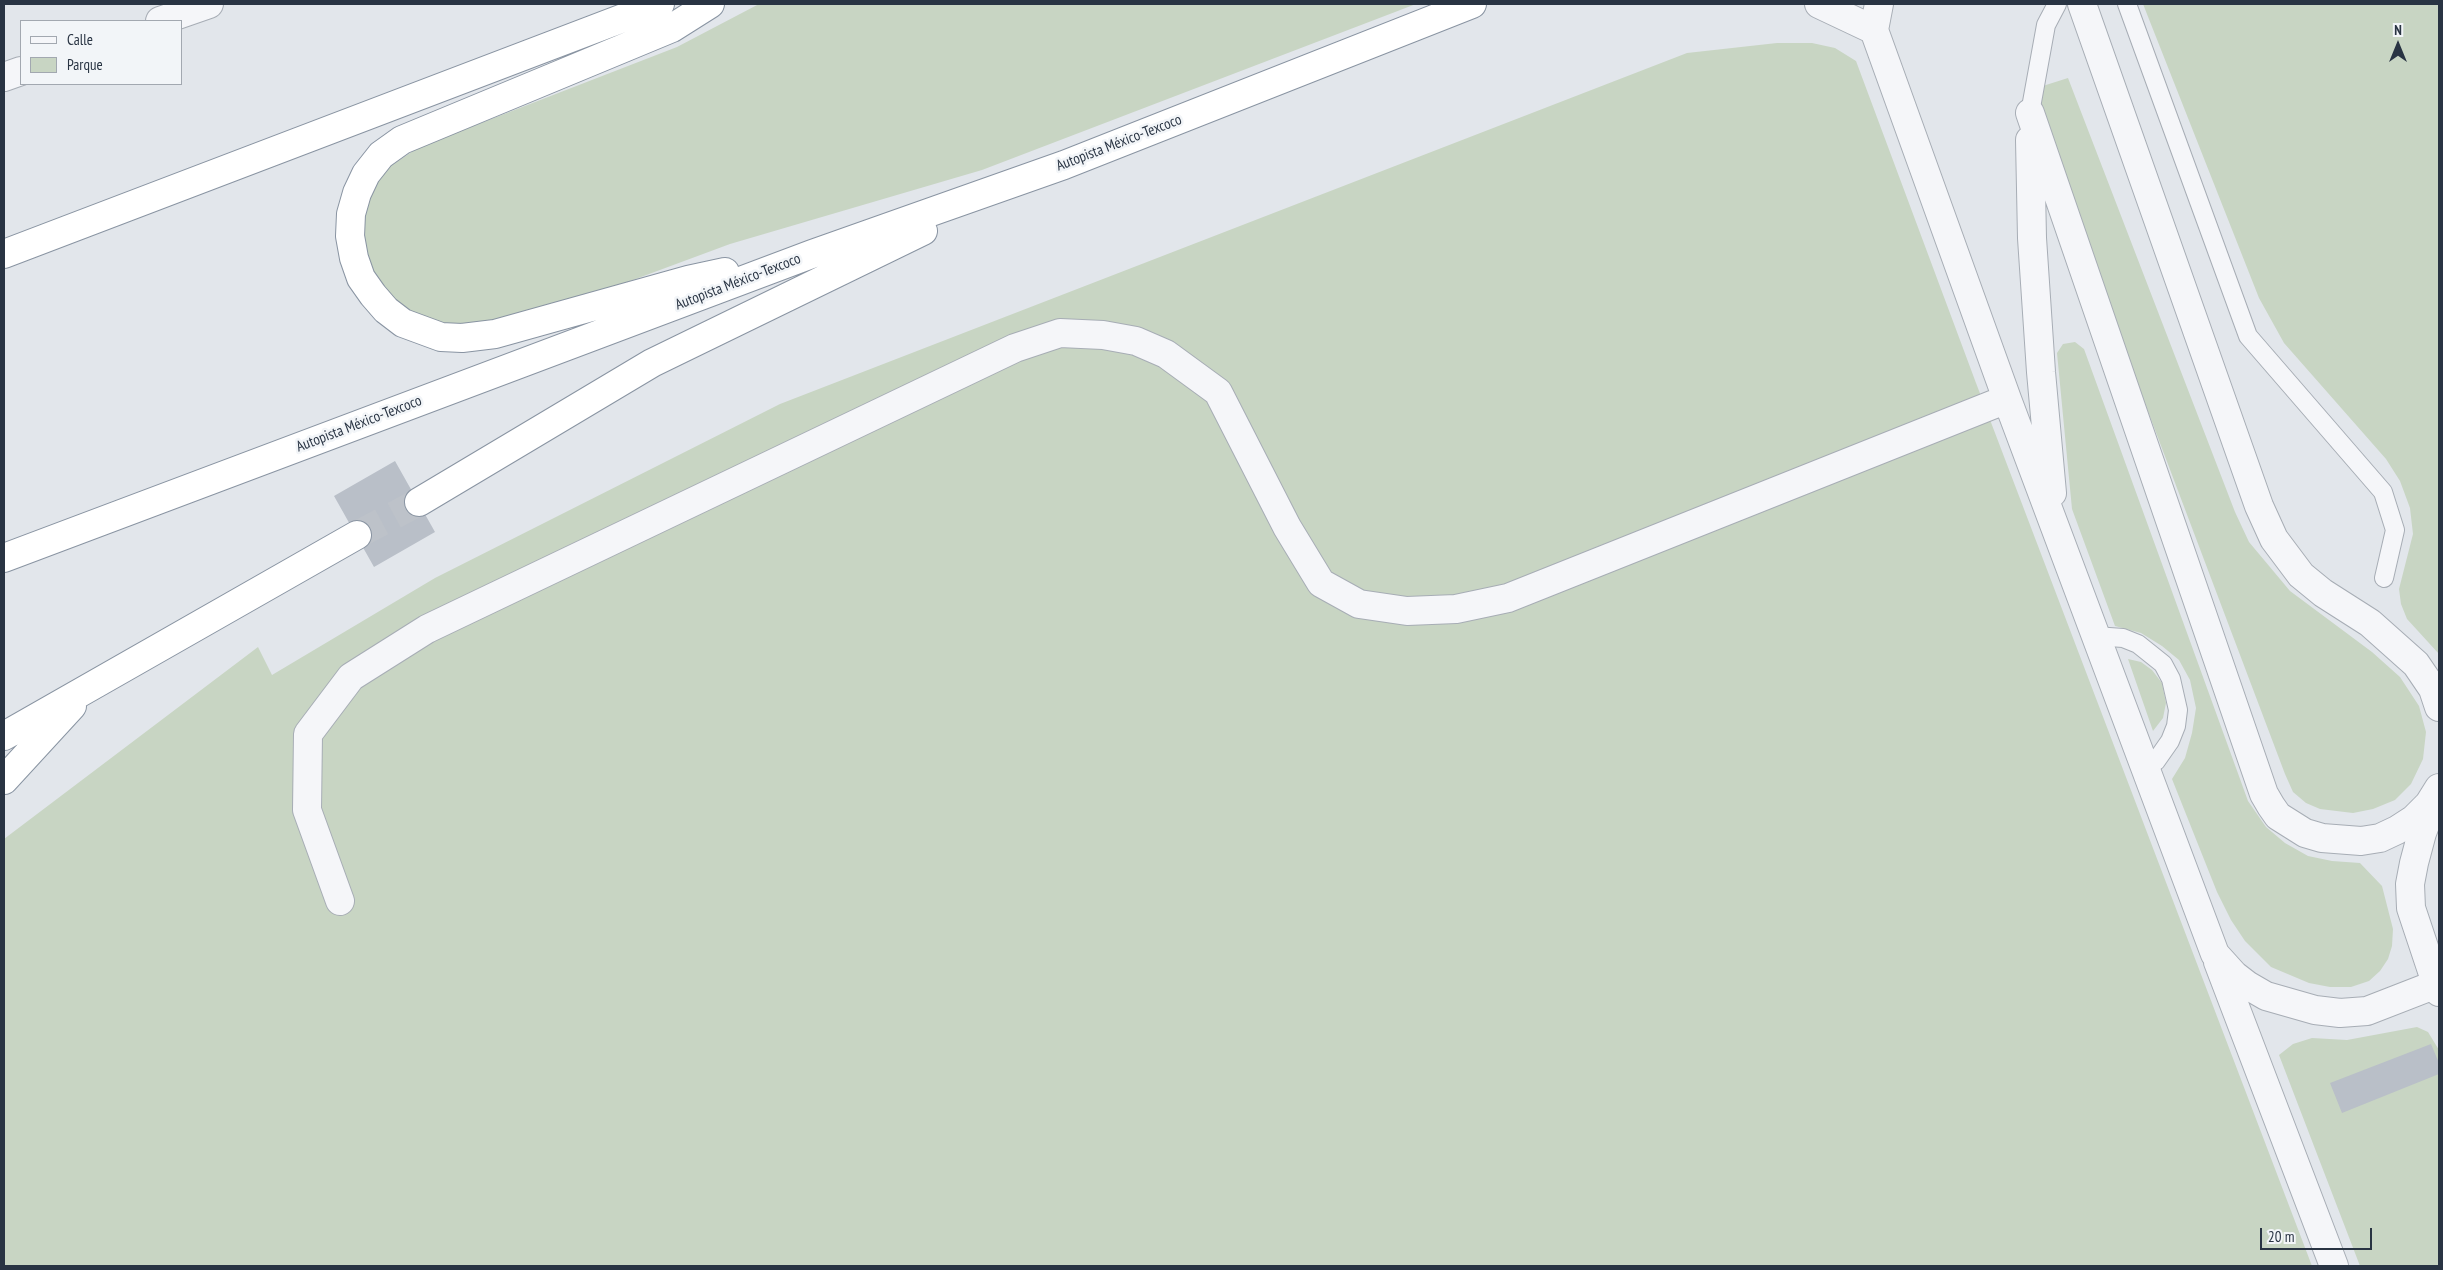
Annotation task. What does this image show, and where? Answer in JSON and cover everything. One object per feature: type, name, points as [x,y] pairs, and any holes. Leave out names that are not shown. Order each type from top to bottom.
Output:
[{"type":"highway","points":[[4,254],[660,4]]},
{"type":"highway","points":[[710,4],[672,28],[402,140],[381,155],[366,174],[357,193],[351,214],[351,244],[362,278],[386,310],[403,323],[441,337],[462,338],[495,334],[688,280],[812,254]]},
{"type":"highway","name":"Autopista México-Texcoco","points":[[4,558],[812,254],[1064,165],[1472,4]]},
{"type":"highway","points":[[419,502],[652,362],[823,278],[1064,165]]},
{"type":"highway","points":[[4,736],[357,535]]},
{"type":"highway","points":[[4,780],[93,684]]},
{"type":"street","points":[[163,20],[209,4]]},
{"type":"street","points":[[1819,4],[1874,30]]},
{"type":"street","points":[[1879,4],[1874,30],[2007,399],[2334,1266]]},
{"type":"street","points":[[2082,4],[2259,506],[2274,538],[2286,558],[2301,575],[2322,593],[2370,623],[2416,664],[2433,689],[2439,707]]},
{"type":"street","points":[[4,77],[20,71]]},
{"type":"street","points":[[2030,113],[2032,238],[2040,372],[2056,529]]},
{"type":"street","points":[[2030,113],[2264,794],[2271,806],[2278,816],[2305,833],[2322,838],[2361,841],[2380,838],[2398,830],[2414,819],[2429,804],[2439,789]]},
{"type":"street","points":[[340,901],[307,810],[308,734],[351,677],[427,629],[1014,348],[1060,333],[1103,334],[1136,341],[1166,354],[1218,392],[1286,527],[1321,583],[1358,604],[1408,611],[1456,610],[1508,598],[2007,399]]},
{"type":"street","points":[[2215,954],[2234,975],[2254,989],[2290,1004],[2316,1010],[2340,1012],[2367,1011],[2438,987],[2411,908],[2410,884],[2422,833],[2439,789]]},
{"type":"lane","points":[[2030,113],[2046,25],[2057,4]]},
{"type":"lane","points":[[2127,4],[2248,336],[2383,492],[2394,530],[2384,578]]},
{"type":"lane","points":[[2095,636],[2123,638],[2138,644],[2163,664],[2171,678],[2178,710],[2176,726],[2170,741],[2156,761],[2145,769]]},
{"type":"green space","points":[[759,4],[1416,4],[982,170],[730,244],[517,323],[437,326],[403,313],[365,269],[360,229],[366,198],[383,171],[419,147],[677,47]]},
{"type":"green space","points":[[2143,4],[2439,4],[2439,654],[2407,619],[2401,604],[2399,589],[2413,534],[2410,508],[2400,481],[2386,459],[2284,343],[2259,298]]},
{"type":"green space","points":[[1777,43],[1812,43],[1835,48],[1856,61],[1976,383],[2312,1266],[4,1266],[4,839],[258,647],[272,675],[435,578],[780,404],[1687,53]]},
{"type":"green space","points":[[2068,78],[2235,512],[2249,542],[2290,591],[2372,652],[2400,677],[2419,706],[2426,732],[2423,759],[2411,784],[2395,800],[2373,809],[2353,813],[2320,809],[2306,803],[2293,792],[2027,91]]},
{"type":"green space","points":[[2075,342],[2084,349],[2248,801],[2266,827],[2285,843],[2308,856],[2332,861],[2360,863],[2382,886],[2393,929],[2392,946],[2388,959],[2380,971],[2369,981],[2351,987],[2330,987],[2309,983],[2271,967],[2245,941],[2231,920],[2217,892],[2172,779],[2185,758],[2192,733],[2196,708],[2190,680],[2179,660],[2162,646],[2141,633],[2115,626],[2072,509],[2057,353],[2063,344]]},
{"type":"green space","points":[[2128,659],[2141,662],[2152,670],[2162,683],[2166,703],[2163,718],[2153,731]]},
{"type":"green space","points":[[2417,1027],[2428,1032],[2439,1050],[2439,1266],[2360,1266],[2279,1055],[2293,1044],[2312,1038],[2347,1040]]},
{"type":"building","points":[[395,461],[435,532],[374,567],[334,496]]},
{"type":"building","points":[[2431,1044],[2439,1063],[2439,1074],[2342,1113],[2330,1083]]},
{"type":"tunnel","points":[[357,535],[419,502]]}]
